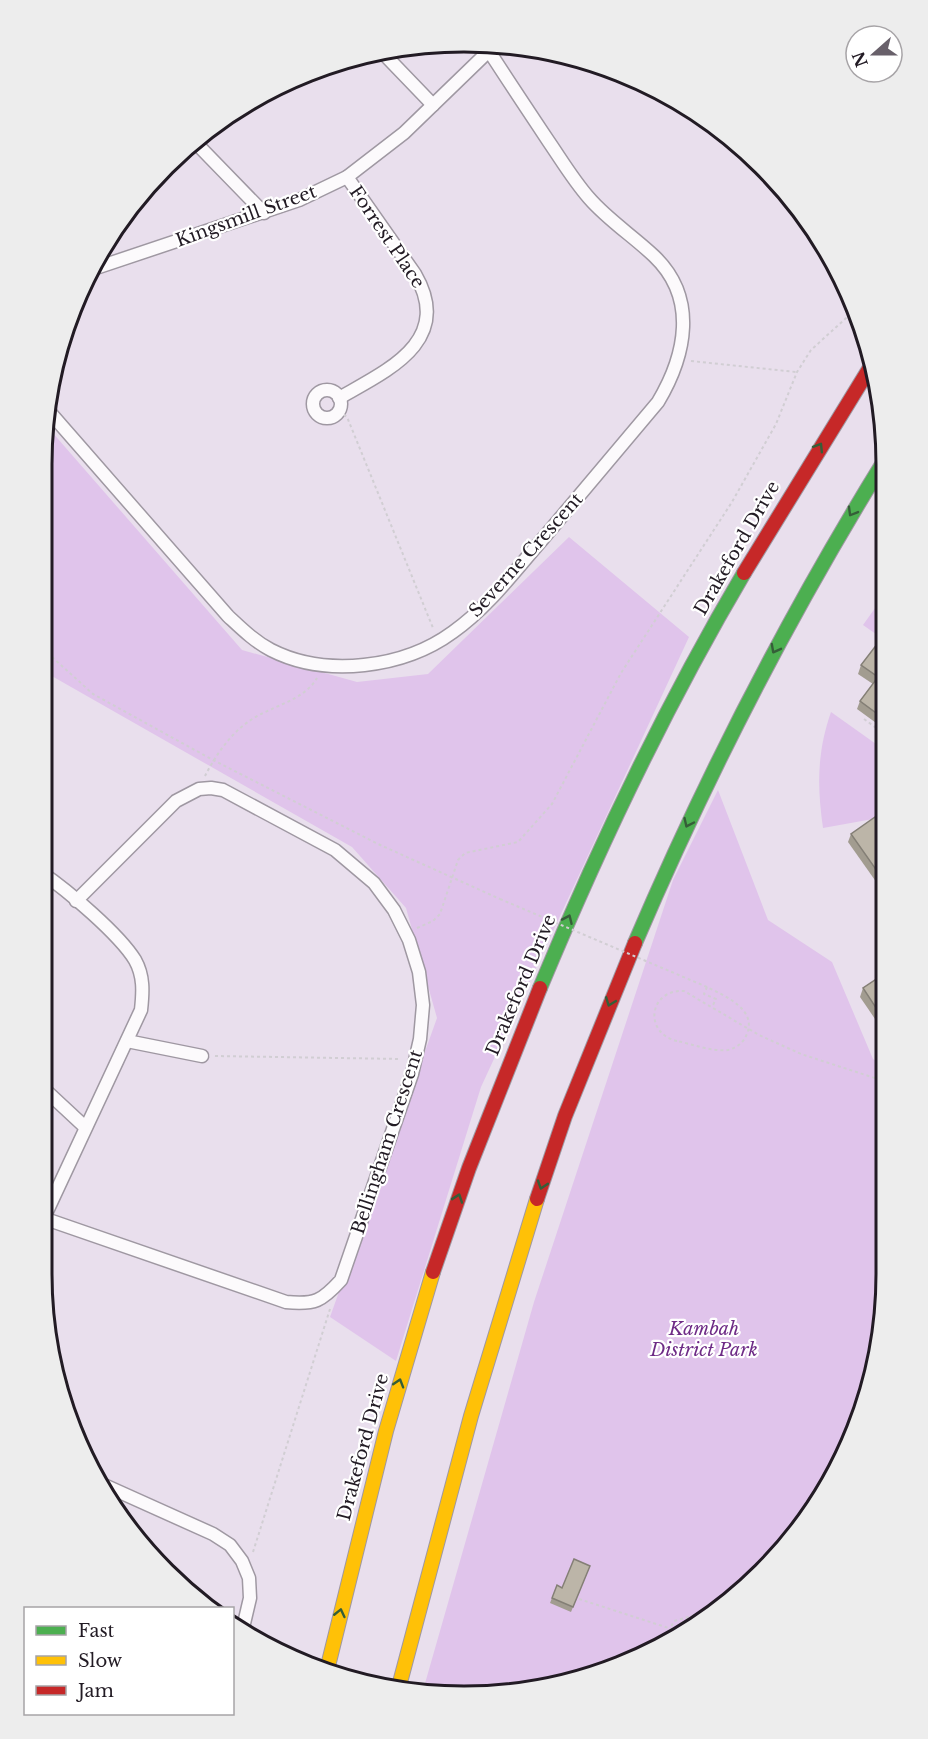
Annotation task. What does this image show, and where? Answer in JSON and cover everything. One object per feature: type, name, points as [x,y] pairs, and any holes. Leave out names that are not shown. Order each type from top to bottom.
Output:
[{"type":"highway","name":"Drakeford Drive","points":[[329,1664],[370,1488],[426,1293],[493,1100],[545,969],[602,843],[699,650],[777,514],[866,374]]},
{"type":"highway","points":[[400,1682],[501,1310],[555,1143],[616,987],[682,835],[751,693],[808,588],[876,473]]},
{"type":"street","name":"Kingsmill Street","points":[[104,265],[264,213],[299,200],[347,177],[377,156],[486,53]]},
{"type":"street","name":"Severne Crescent","points":[[55,418],[248,636],[272,650],[299,660],[345,666],[377,663],[408,655],[451,634],[476,615],[658,402],[673,378],[679,359],[684,326],[681,301],[671,278],[656,258],[590,200],[496,54]]},
{"type":"street","points":[[389,59],[433,105]]},
{"type":"street","points":[[201,148],[264,213]]},
{"type":"street","name":"Forrest Place","points":[[339,398],[403,360],[416,344],[425,326],[428,308],[424,290],[415,274],[347,177]]},
{"type":"street","points":[[326,390],[334,392],[339,398],[339,411],[333,417],[325,418],[317,415],[313,408],[313,400],[318,393],[326,390]]},
{"type":"street","name":"Bellingham Crescent","points":[[52,1223],[286,1302],[305,1304],[318,1301],[341,1280],[416,1059],[422,1022],[419,972],[409,940],[394,910],[374,883],[335,850],[224,790],[199,789],[181,797],[76,901]]},
{"type":"street","points":[[52,881],[123,945],[135,961],[142,980],[141,1010],[52,1200]]},
{"type":"street","points":[[127,1041],[202,1056]]},
{"type":"street","points":[[52,1096],[85,1127]]},
{"type":"street","points":[[113,1489],[213,1534],[230,1545],[242,1561],[249,1578],[250,1598],[244,1623]]},
{"type":"path","points":[[433,921],[440,914],[458,860],[465,853],[518,842],[552,804],[621,673],[732,502],[776,424],[797,372],[811,350],[848,316]]},
{"type":"path","points":[[679,359],[797,372]]},
{"type":"path","points":[[339,411],[347,417],[435,631],[441,628]]},
{"type":"path","points":[[52,657],[93,694],[213,760],[378,844],[451,878],[707,987],[729,998],[742,1008],[748,1022],[746,1038],[741,1044],[727,1050],[677,1041],[662,1034],[654,1020],[656,1004],[661,997],[676,990],[684,991],[712,1007],[759,1035],[801,1054],[876,1078]]},
{"type":"path","points":[[203,779],[213,760],[247,722],[310,689],[321,669]]},
{"type":"path","points":[[864,719],[876,728]]},
{"type":"path","points":[[707,987],[704,994],[716,999],[712,1007]]},
{"type":"path","points":[[202,1056],[416,1059]]},
{"type":"path","points":[[250,1559],[331,1304]]},
{"type":"path","points":[[579,1599],[674,1629]]},
{"type":"path","points":[[671,1630],[675,1621],[696,1615]]},
{"type":"green space","points":[[53,434],[242,650],[357,682],[428,674],[569,537],[689,637],[481,1087],[396,1361],[330,1317],[437,1018],[406,908],[352,847],[52,676]]},
{"type":"green space","points":[[876,607],[876,634],[863,625]]},
{"type":"green space","points":[[831,712],[876,744],[876,818],[823,828],[819,769],[826,727]]},
{"type":"green space","name":"Kambah District Park","points":[[718,790],[768,920],[832,962],[873,1059],[876,1061],[875,1302],[868,1355],[854,1407],[833,1457],[806,1504],[790,1526],[755,1566],[693,1617],[646,1644],[621,1655],[596,1665],[544,1679],[491,1686],[425,1685],[534,1302],[673,880]]},
{"type":"building","points":[[876,646],[876,676],[861,665]]},
{"type":"building","points":[[876,680],[876,713],[860,701]]},
{"type":"building","points":[[875,817],[876,870],[851,834]]},
{"type":"building","points":[[876,979],[876,1008],[863,988]]},
{"type":"building","points":[[574,1559],[590,1566],[573,1607],[552,1598],[557,1585],[562,1588]]},
{"type":"traffic: fast","points":[[635,943],[690,820],[750,698],[814,580],[876,475]]},
{"type":"traffic: fast","points":[[540,988],[635,777],[715,623],[744,573]]},
{"type":"traffic: slow","points":[[400,1682],[471,1416],[537,1199]]},
{"type":"traffic: slow","points":[[329,1664],[386,1431],[433,1272]]},
{"type":"traffic: jam","points":[[744,573],[866,375]]},
{"type":"traffic: jam","points":[[537,1199],[565,1116],[635,943]]},
{"type":"traffic: jam","points":[[433,1272],[469,1168],[540,988]]}]
